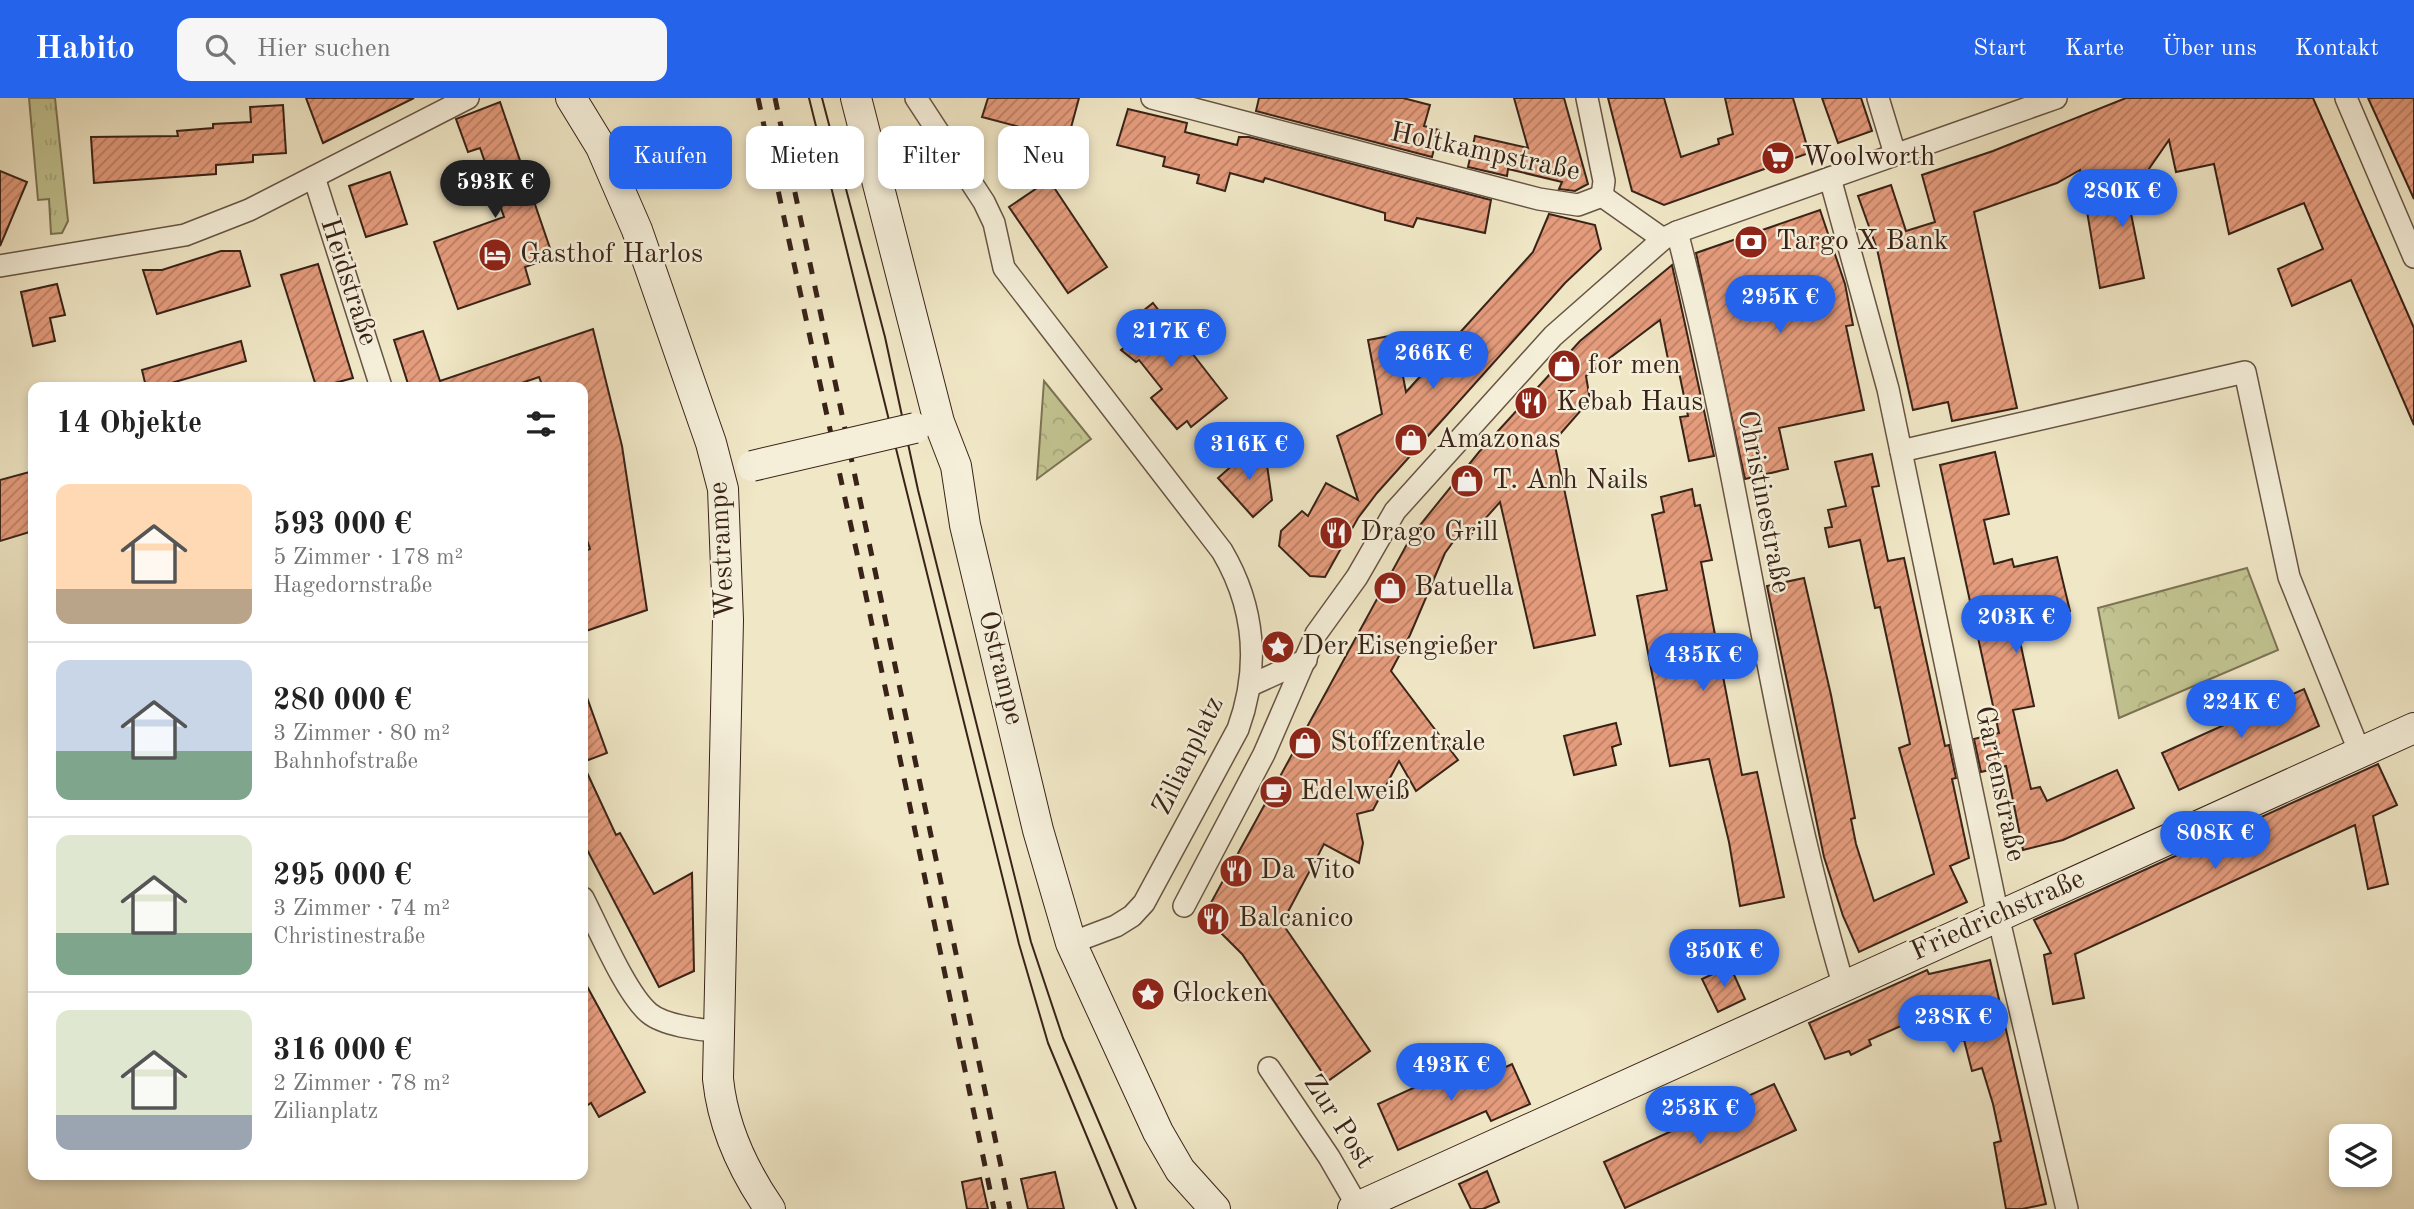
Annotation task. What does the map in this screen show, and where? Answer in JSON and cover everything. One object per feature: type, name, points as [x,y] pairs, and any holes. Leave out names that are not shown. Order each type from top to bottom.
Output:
[{"type":"main road","name":"Westrampe","points":[[571,98],[601,147],[623,195],[667,314],[720,472],[728,576],[717,1031]]},
{"type":"main road","name":"Ostrampe","points":[[856,98],[927,425],[956,466],[965,525],[1038,830],[1071,943],[1158,1132],[1180,1170],[1215,1209]]},
{"type":"main road","points":[[720,472],[927,425]]},
{"type":"main road","name":"Friedrichstraße","points":[[1356,1208],[2414,728]]},
{"type":"main road","points":[[717,1031],[719,1091],[727,1126],[747,1172],[770,1209]]},
{"type":"street","points":[[0,266],[185,235],[249,210],[468,98]]},
{"type":"street","name":"Zilianplatz","points":[[916,98],[984,202],[994,223],[1004,268],[1227,560],[1244,598],[1251,628],[1251,685],[1238,729],[1144,902],[1132,916],[1116,926],[1071,943]]},
{"type":"street","name":"Holtkampstraße","points":[[1152,98],[1539,199],[1578,205],[1592,202],[1602,195]]},
{"type":"street","points":[[1587,98],[1604,181],[1602,195],[1670,236]]},
{"type":"street","points":[[1878,98],[1895,154]]},
{"type":"street","points":[[1184,906],[1264,754],[1316,634],[1350,587],[1395,511],[1553,336],[1670,236],[2056,98]]},
{"type":"street","points":[[2346,98],[2414,257]]},
{"type":"street","name":"Heidstraße","points":[[314,177],[379,382]]},
{"type":"street","name":"Gartenstraße","points":[[1830,178],[1888,390],[1998,916],[2067,1209]]},
{"type":"street","name":"Christinestraße","points":[[1670,236],[1712,385],[1770,688],[1820,907],[1844,987]]},
{"type":"street","points":[[1901,451],[2245,372],[2288,577],[2360,752]]},
{"type":"street","points":[[1251,685],[1307,660]]},
{"type":"street","points":[[588,907],[635,996],[650,1014],[695,1030],[717,1031]]},
{"type":"street","name":"Zur Post","points":[[1269,1068],[1329,1157],[1356,1208]]},
{"type":"green space","points":[[29,98],[55,98],[68,221],[62,233],[51,234],[49,199],[38,200]]},
{"type":"green space","points":[[1044,381],[1091,439],[1037,479]]},
{"type":"green space","points":[[2247,568],[2278,650],[2119,718],[2098,608]]},
{"type":"building","points":[[306,98],[414,98],[323,143]]},
{"type":"building","points":[[988,98],[1079,98],[1071,126],[1016,126],[982,117]]},
{"type":"building","points":[[1259,98],[1403,98],[1430,105],[1424,126],[1439,130],[1432,157],[1256,111]]},
{"type":"building","points":[[1514,98],[1564,98],[1588,184],[1575,191],[1559,189],[1562,182],[1508,169],[1507,176],[1468,167],[1475,136],[1528,148]]},
{"type":"building","points":[[1608,98],[1664,98],[1681,157],[1719,144],[1718,139],[1733,134],[1725,98],[1793,98],[1809,153],[1664,205],[1632,191]]},
{"type":"building","points":[[1822,98],[1861,98],[1872,131],[1838,143]]},
{"type":"building","points":[[2126,98],[2313,98],[2414,328],[2414,425],[2351,280],[2292,306],[2278,269],[2323,249],[2304,203],[2229,234],[2214,164],[2176,172],[2169,140],[2128,199],[2144,278],[2100,288],[2080,170],[2057,183],[1974,212],[2017,408],[1952,421],[1948,402],[1913,410],[1877,249],[1858,196],[1891,185],[1906,231],[1935,222],[1922,175],[1993,151]]},
{"type":"building","points":[[2368,98],[2414,98],[2414,199],[2394,155]]},
{"type":"building","name":"Gasthof Harlos","points":[[500,102],[553,257],[525,267],[530,284],[458,309],[434,242],[504,217],[480,148],[468,152],[456,119]]},
{"type":"building","points":[[283,105],[286,153],[253,155],[253,162],[216,165],[216,174],[94,183],[91,137],[178,136],[177,131],[213,128],[213,124],[251,122],[250,107]]},
{"type":"building","points":[[1128,109],[1187,123],[1185,132],[1237,145],[1239,137],[1249,137],[1491,200],[1485,233],[1417,218],[1413,227],[1385,220],[1385,213],[1265,178],[1263,182],[1230,173],[1225,191],[1197,183],[1199,175],[1163,166],[1165,157],[1117,145]]},
{"type":"building","points":[[0,171],[27,182],[0,246]]},
{"type":"building","points":[[390,172],[407,224],[366,237],[349,186]]},
{"type":"building","points":[[1036,189],[1055,189],[1107,267],[1068,293],[1009,207]]},
{"type":"building","points":[[1820,210],[1845,284],[1853,325],[1846,326],[1864,410],[1779,428],[1788,469],[1745,479],[1696,253]]},
{"type":"building","points":[[1549,214],[1595,225],[1601,249],[1565,283],[1377,493],[1358,518],[1325,577],[1310,576],[1279,546],[1281,531],[1302,511],[1308,516],[1326,483],[1358,500],[1337,436],[1382,414],[1368,340],[1395,335],[1406,392],[1533,252]]},
{"type":"building","points":[[221,251],[240,251],[250,286],[157,314],[143,270],[162,270]]},
{"type":"building","points":[[318,264],[353,378],[338,382],[315,382],[281,275]]},
{"type":"building","points":[[1672,265],[1714,456],[1689,461],[1680,417],[1688,416],[1679,372],[1671,374],[1660,320],[1586,376],[1590,400],[1554,441],[1595,635],[1534,648],[1500,502],[1469,537],[1461,531],[1445,553],[1410,635],[1391,671],[1458,760],[1416,791],[1399,761],[1373,810],[1357,814],[1363,843],[1359,863],[1324,844],[1282,923],[1370,1051],[1328,1081],[1242,954],[1207,919],[1207,910],[1412,535],[1479,452],[1580,341]]},
{"type":"building","points":[[57,284],[65,315],[50,318],[55,341],[33,346],[21,292]]},
{"type":"building","points":[[1153,303],[1227,398],[1191,427],[1187,421],[1177,429],[1151,398],[1162,389],[1139,360],[1136,362],[1121,350],[1128,344],[1118,331]]},
{"type":"building","points":[[593,329],[622,446],[647,610],[588,630],[588,382],[541,382],[539,377],[524,382],[407,382],[394,340],[423,331],[440,381]]},
{"type":"building","points":[[241,341],[246,361],[175,382],[145,382],[142,370]]},
{"type":"building","points":[[1252,448],[1267,465],[1272,500],[1253,517],[1218,478]]},
{"type":"building","points":[[1995,452],[2009,514],[1984,520],[1994,564],[2012,559],[2014,567],[2057,557],[2070,611],[2016,623],[2034,706],[2013,710],[2031,789],[2040,787],[2047,801],[2117,770],[2134,808],[2063,840],[2023,850],[2006,766],[1981,772],[1974,739],[1999,733],[1940,465]]},
{"type":"building","points":[[1872,454],[1879,486],[1872,487],[1888,561],[1904,558],[1945,746],[1949,745],[1956,778],[1952,779],[1969,858],[1950,866],[1967,902],[1859,952],[1843,916],[1824,857],[1767,586],[1804,578],[1831,695],[1855,818],[1851,819],[1856,844],[1874,901],[1934,874],[1899,748],[1910,744],[1880,607],[1875,608],[1860,540],[1829,547],[1825,528],[1832,527],[1828,510],[1846,506],[1835,462]]},
{"type":"building","points":[[28,472],[28,533],[0,541],[0,480]]},
{"type":"building","points":[[1692,489],[1695,506],[1700,505],[1712,560],[1701,562],[1742,775],[1757,772],[1784,897],[1740,906],[1729,842],[1709,759],[1670,766],[1637,596],[1667,590],[1652,515],[1664,512],[1661,497]]},
{"type":"building","points":[[2304,689],[2319,726],[2179,790],[2162,753]]},
{"type":"building","points":[[588,700],[607,753],[588,760]]},
{"type":"building","points":[[1616,723],[1621,744],[1612,747],[1616,765],[1574,775],[1564,736]]},
{"type":"building","points":[[2378,764],[2397,805],[2373,816],[2388,884],[2368,889],[2355,825],[2075,954],[2084,998],[2053,1004],[2044,955],[2051,953],[2034,920]]},
{"type":"building","points":[[588,775],[616,835],[620,833],[654,894],[692,873],[694,971],[659,987],[588,852]]},
{"type":"building","points":[[1990,960],[2046,1204],[2022,1209],[2006,1209],[1994,1143],[2001,1141],[1993,1104],[1982,1068],[1972,1071],[1964,1040],[1959,1041],[1951,1004],[1869,1040],[1871,1045],[1851,1055],[1849,1051],[1825,1059],[1809,1023],[1927,970],[1929,974]]},
{"type":"building","points":[[1730,966],[1745,999],[1718,1012],[1702,979]]},
{"type":"building","points":[[588,988],[645,1092],[599,1117],[591,1103],[588,1105]]},
{"type":"building","points":[[1466,1064],[1473,1082],[1512,1064],[1530,1104],[1491,1121],[1486,1111],[1398,1150],[1378,1104]]},
{"type":"building","points":[[1774,1084],[1796,1130],[1625,1208],[1604,1162]]},
{"type":"building","points":[[1487,1171],[1499,1202],[1483,1209],[1471,1209],[1459,1184]]},
{"type":"building","points":[[1055,1172],[1064,1209],[1028,1209],[1021,1179]]},
{"type":"building","points":[[981,1178],[988,1209],[967,1209],[962,1182]]},
{"type":"tram line","points":[[809,98],[1019,944],[1048,1043],[1117,1209]]},
{"type":"tram line","points":[[822,98],[885,337],[918,490],[1031,942],[1063,1038],[1136,1209]]},
{"type":"railway","points":[[758,98],[861,572],[994,1209]]},
{"type":"railway","points":[[775,98],[1010,1209]]},
{"type":"place","name":"Woolworth","points":[[1778,158]]},
{"type":"place","name":"Targo X Bank","points":[[1751,242]]},
{"type":"place","name":"Gasthof Harlos","points":[[495,255]]},
{"type":"place","name":"for men","points":[[1564,366]]},
{"type":"place","name":"Kebab Haus","points":[[1531,403]]},
{"type":"place","name":"Amazonas","points":[[1411,440]]},
{"type":"place","name":"T. Anh Nails","points":[[1467,481]]},
{"type":"place","name":"Drago Grill","points":[[1336,533]]},
{"type":"place","name":"Batuella","points":[[1390,588]]},
{"type":"place","name":"Der Eisengießer","points":[[1278,647]]},
{"type":"place","name":"Stoffzentrale","points":[[1305,743]]},
{"type":"place","name":"Edelweiß","points":[[1276,792]]},
{"type":"place","name":"Da Vito","points":[[1236,871]]},
{"type":"place","name":"Balcanico","points":[[1213,919]]},
{"type":"place","name":"Glocken","points":[[1148,994]]}]
